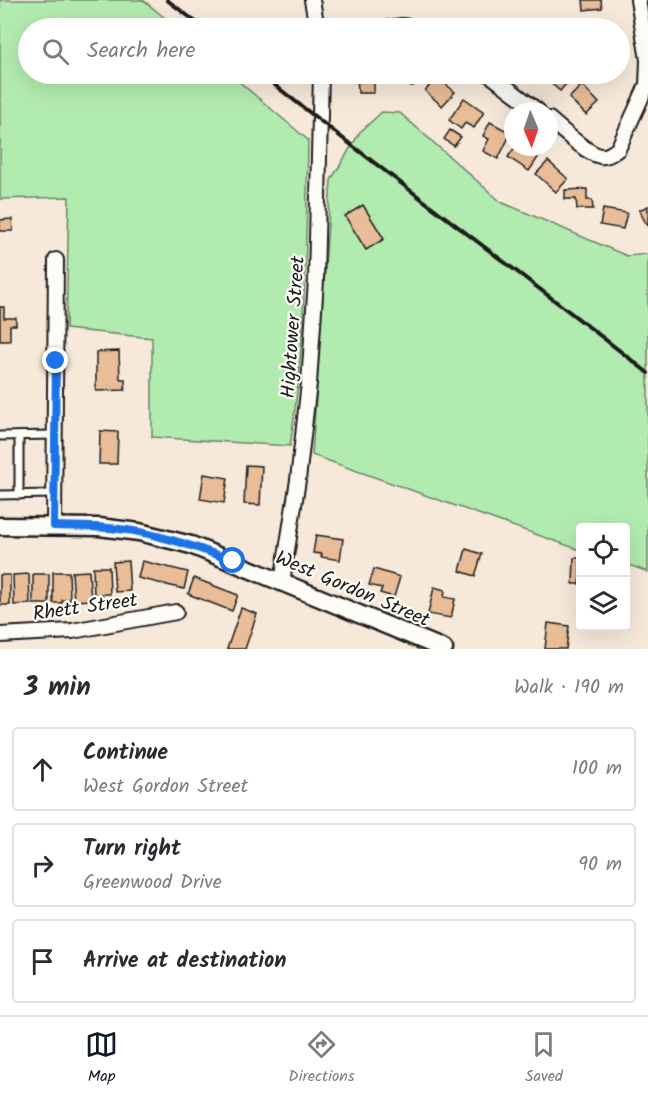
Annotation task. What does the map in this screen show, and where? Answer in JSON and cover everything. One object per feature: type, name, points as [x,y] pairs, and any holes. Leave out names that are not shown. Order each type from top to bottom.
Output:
[{"type":"street","points":[[312,0],[315,18]]},
{"type":"street","points":[[558,126],[592,153],[605,156],[618,149],[647,85],[648,60],[638,0]]},
{"type":"street","name":"Hightower Street","points":[[282,582],[298,480],[309,383],[316,280],[321,84]]},
{"type":"street","points":[[502,84],[526,102]]},
{"type":"street","points":[[54,526],[56,260]]},
{"type":"street","name":"West Gordon Street","points":[[0,526],[99,527],[139,532],[191,545],[444,649]]},
{"type":"street","name":"Rhett Street","points":[[0,635],[72,631],[176,612]]},
{"type":"lane","points":[[0,436],[54,435]]},
{"type":"lane","points":[[19,436],[19,495]]},
{"type":"lane","points":[[0,495],[53,494]]},
{"type":"green space","points":[[0,0],[143,0],[165,18],[18,18],[18,84],[242,84],[308,140],[302,331],[290,446],[152,437],[152,338],[66,329],[69,197],[0,199]]},
{"type":"green space","points":[[382,112],[400,113],[501,202],[627,256],[648,254],[648,572],[630,565],[630,523],[576,523],[576,549],[312,455],[331,180],[360,132]]},
{"type":"building","points":[[583,0],[601,0],[602,8],[584,10]]},
{"type":"building","points":[[358,84],[374,84],[374,93],[358,93]]},
{"type":"building","points":[[431,84],[445,84],[455,92],[442,106],[425,91]]},
{"type":"building","points":[[552,84],[566,84],[560,91]]},
{"type":"building","points":[[582,85],[599,103],[586,115],[569,98]]},
{"type":"building","points":[[464,98],[484,112],[474,128],[465,123],[461,129],[449,120]]},
{"type":"building","points":[[490,122],[504,129],[504,147],[498,159],[483,151],[489,139],[483,136]]},
{"type":"building","points":[[450,130],[461,137],[454,146],[444,139]]},
{"type":"building","points":[[509,156],[539,156],[529,171]]},
{"type":"building","points":[[548,161],[568,179],[556,192],[536,174]]},
{"type":"building","points":[[587,189],[587,200],[592,200],[593,209],[577,209],[576,199],[565,199],[565,190]]},
{"type":"building","points":[[363,205],[384,239],[366,250],[345,216]]},
{"type":"building","points":[[648,206],[648,227],[639,210]]},
{"type":"building","points":[[603,209],[627,213],[623,229],[600,225]]},
{"type":"building","points":[[12,219],[13,231],[0,231],[0,220]]},
{"type":"building","points":[[0,307],[4,307],[4,318],[16,318],[16,325],[10,325],[10,341],[0,341]]},
{"type":"building","points":[[119,351],[120,379],[125,379],[125,390],[96,391],[96,352]]},
{"type":"building","points":[[100,431],[118,432],[117,464],[99,464]]},
{"type":"building","points":[[246,465],[262,466],[260,505],[244,504]]},
{"type":"building","points":[[204,474],[228,478],[224,503],[200,499]]},
{"type":"building","points":[[316,535],[343,539],[340,560],[321,557],[322,554],[313,553]]},
{"type":"building","points":[[466,549],[482,554],[475,576],[460,571]]},
{"type":"building","points":[[574,558],[576,558],[576,584],[573,584]]},
{"type":"building","points":[[128,561],[130,591],[115,592],[113,562]]},
{"type":"building","points":[[142,561],[188,572],[184,589],[138,578]]},
{"type":"building","points":[[93,567],[109,567],[110,594],[102,594],[103,598],[94,598]]},
{"type":"building","points":[[374,569],[400,577],[394,597],[380,593],[382,588],[369,585]]},
{"type":"building","points":[[89,571],[91,600],[74,601],[72,572]]},
{"type":"building","points":[[53,572],[69,572],[70,600],[53,603]]},
{"type":"building","points":[[29,574],[30,604],[14,605],[13,575]]},
{"type":"building","points":[[33,574],[49,574],[49,604],[33,604]]},
{"type":"building","points":[[0,575],[10,575],[10,605],[0,605]]},
{"type":"building","points":[[194,578],[238,595],[232,611],[188,594]]},
{"type":"building","points":[[434,587],[445,590],[444,597],[455,599],[451,618],[428,614]]},
{"type":"building","points":[[241,608],[257,614],[245,649],[227,649]]},
{"type":"building","points":[[548,623],[569,626],[566,649],[545,649]]},
{"type":"railway","points":[[167,0],[191,18]]},
{"type":"railway","points":[[274,84],[648,373]]},
{"type":"route","points":[[56,361],[54,526],[99,527],[139,532],[191,545],[233,561]]}]
